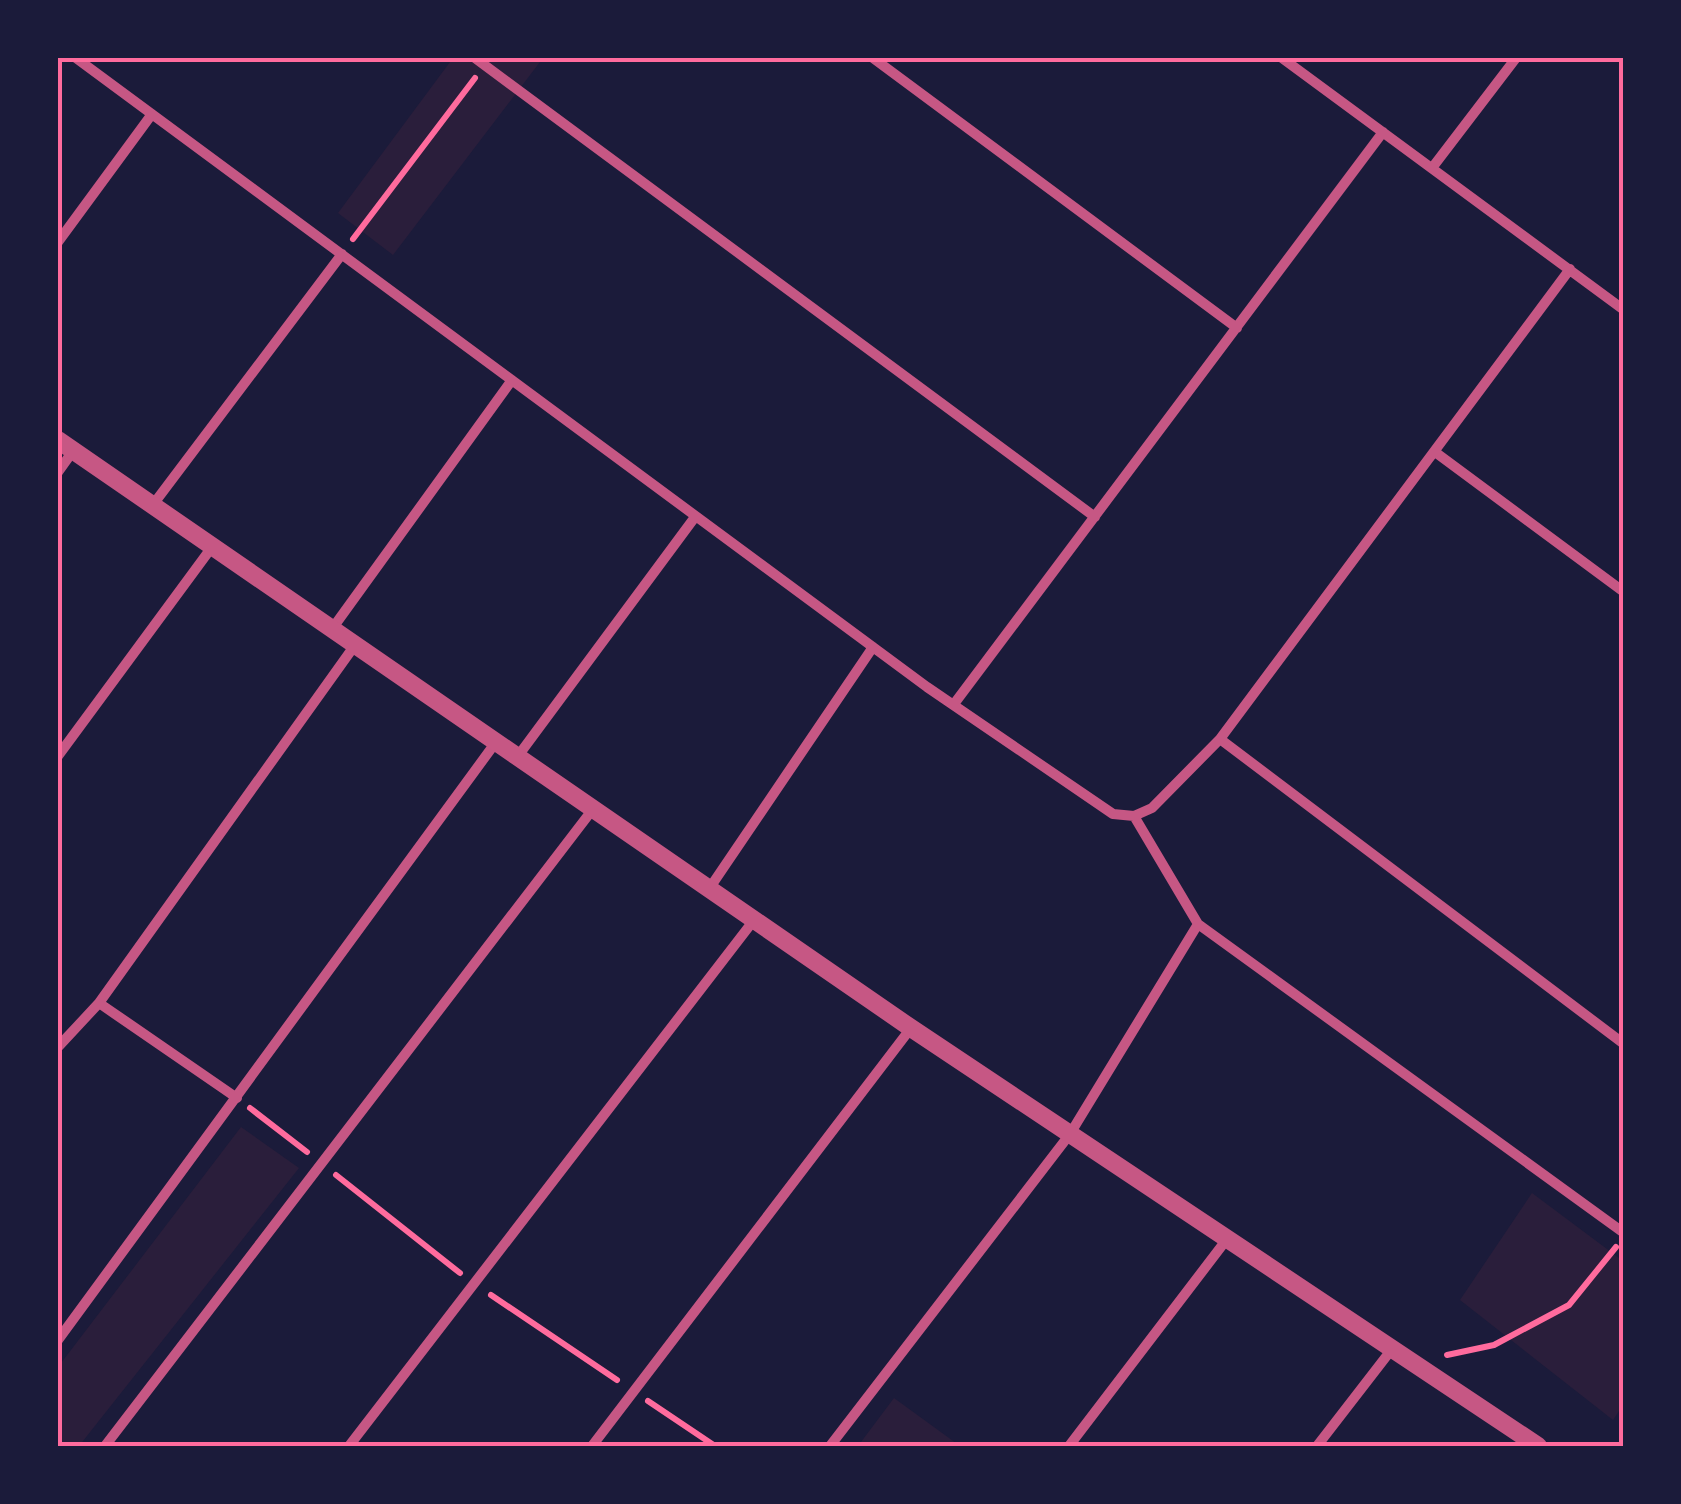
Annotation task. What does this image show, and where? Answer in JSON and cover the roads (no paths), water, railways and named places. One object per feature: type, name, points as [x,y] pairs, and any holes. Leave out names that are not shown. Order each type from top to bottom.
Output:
[{"type":"street","points":[[76,58],[694,518],[954,704],[1104,808],[1123,816],[1152,808],[1220,738],[1570,270]]},
{"type":"street","points":[[873,58],[1237,328]]},
{"type":"street","points":[[1282,58],[1624,310]]},
{"type":"street","points":[[1432,168],[1516,58]]},
{"type":"street","points":[[481,61],[1095,517]]},
{"type":"street","points":[[58,242],[152,114]]},
{"type":"street","points":[[954,704],[1383,132]]},
{"type":"street","points":[[152,506],[342,254]]},
{"type":"street","points":[[332,629],[512,380]]},
{"type":"street","points":[[58,472],[65,446],[911,1028],[1538,1446]]},
{"type":"street","points":[[1435,452],[1624,592]]},
{"type":"street","points":[[518,756],[694,518]]},
{"type":"street","points":[[58,756],[212,546]]},
{"type":"street","points":[[58,1048],[99,1003],[355,645]]},
{"type":"street","points":[[709,889],[873,647]]},
{"type":"street","points":[[1220,738],[1624,1044]]},
{"type":"street","points":[[58,1340],[496,742]]},
{"type":"street","points":[[105,1446],[593,809]]},
{"type":"street","points":[[1134,816],[1198,924],[1624,1236]]},
{"type":"street","points":[[349,1446],[754,920]]},
{"type":"street","points":[[830,1446],[1070,1134],[1198,924]]},
{"type":"street","points":[[99,1003],[237,1098]]},
{"type":"street","points":[[592,1446],[911,1028]]},
{"type":"street","points":[[1070,1446],[1227,1239]]},
{"type":"street","points":[[1317,1446],[1392,1349]]}]
